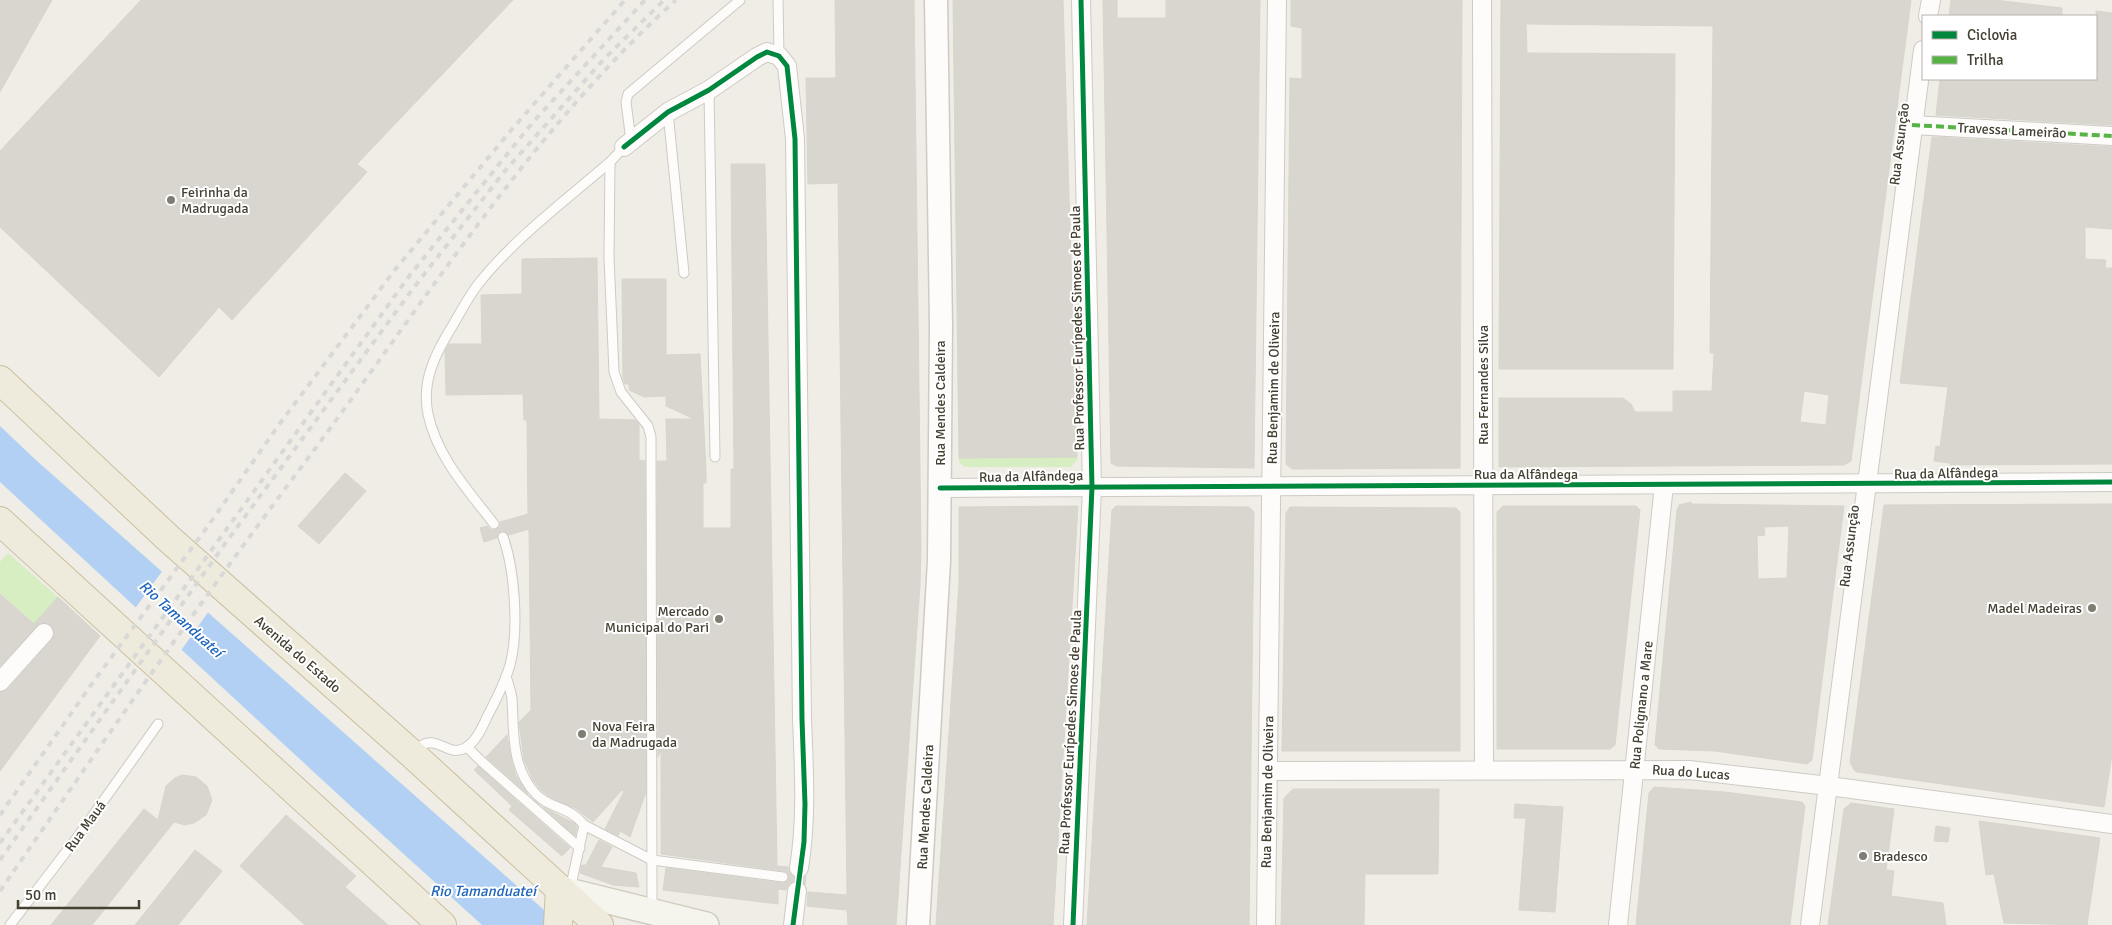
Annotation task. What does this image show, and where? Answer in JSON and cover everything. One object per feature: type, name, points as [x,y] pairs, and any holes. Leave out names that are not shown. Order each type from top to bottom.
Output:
[{"type":"highway","name":"Avenida do Estado","points":[[0,380],[226,591],[412,754],[562,903],[599,925]]},
{"type":"highway","points":[[0,522],[442,925]]},
{"type":"main road","points":[[562,903],[652,912],[706,925]]},
{"type":"street","name":"Rua Mendes Caldeira","points":[[918,925],[939,561],[941,326],[936,0]]},
{"type":"street","name":"Rua Professor Eurípedes Simoes de Paula","points":[[1073,925],[1092,487],[1081,0]]},
{"type":"street","name":"Rua Benjamim de Oliveira","points":[[1266,925],[1277,0]]},
{"type":"street","name":"Rua Fernandes Silva","points":[[1482,0],[1484,770]]},
{"type":"street","points":[[1928,15],[1931,0]]},
{"type":"street","points":[[628,144],[668,112],[709,90],[767,52],[779,56],[787,66],[795,139],[802,719],[805,804],[804,842],[799,868]]},
{"type":"street","name":"Rua Assunção","points":[[1810,925],[1922,57]]},
{"type":"street","name":"Travessa Lameirão","points":[[1912,125],[2112,136]]},
{"type":"street","name":"Rua da Alfândega","points":[[940,488],[1868,485],[2112,482]]},
{"type":"street","name":"Rua Polignano a Mare","points":[[1618,925],[1664,485]]},
{"type":"street","points":[[0,682],[44,633]]},
{"type":"street","name":"Rua do Lucas","points":[[1268,771],[1689,770],[1829,786],[2112,824]]},
{"type":"street","points":[[793,925],[797,891]]},
{"type":"lane","points":[[494,524],[442,454],[428,414],[426,392],[430,370],[439,348],[478,284],[512,248],[628,144],[626,102],[628,94],[740,0]]},
{"type":"lane","points":[[778,0],[779,56]]},
{"type":"lane","points":[[709,90],[714,457]]},
{"type":"lane","points":[[668,112],[684,272]]},
{"type":"lane","points":[[610,162],[609,257],[614,372],[621,392],[648,426],[651,437],[652,912]]},
{"type":"lane","points":[[412,754],[423,743],[429,742],[453,750],[467,747],[481,729],[506,676],[510,664],[514,630],[513,578],[503,537]]},
{"type":"lane","points":[[506,676],[512,697],[512,726],[518,763],[524,779],[538,797],[550,804],[565,808],[577,816],[584,825],[652,860],[782,877]]},
{"type":"lane","name":"Rua Mauá","points":[[10,925],[79,835],[158,724]]},
{"type":"lane","points":[[467,747],[580,848]]},
{"type":"lane","points":[[562,903],[580,848],[584,825]]},
{"type":"green space","points":[[1077,456],[1077,460],[1071,467],[965,467],[959,462],[959,458]]},
{"type":"green space","points":[[8,553],[58,597],[34,624],[0,593],[0,562]]},
{"type":"water","name":"Rio Tamanduateí","points":[[0,426],[37,461],[561,925],[482,925],[0,482]]},
{"type":"pier","points":[[163,570],[209,611],[180,652],[134,610]]},
{"type":"building","points":[[0,0],[52,0],[0,92]]},
{"type":"building","name":"Feirinha da Madrugada","points":[[141,0],[513,0],[357,164],[367,172],[232,320],[219,307],[159,377],[0,227],[0,151]]},
{"type":"building","points":[[835,0],[914,0],[921,547],[920,585],[896,925],[848,925],[847,910],[807,906],[808,892],[847,895],[838,183],[808,184],[806,78],[836,78]]},
{"type":"building","points":[[953,0],[1063,0],[1077,457],[959,458]]},
{"type":"building","points":[[1103,0],[1117,0],[1117,18],[1166,18],[1166,0],[1260,0],[1254,468],[1116,466],[1111,463]]},
{"type":"building","points":[[1291,0],[1462,0],[1460,468],[1292,469],[1286,464],[1290,78],[1302,79],[1302,28],[1291,26]]},
{"type":"building","points":[[1501,0],[1911,0],[1851,461],[1844,465],[1499,467],[1499,398],[1623,398],[1631,404],[1635,412],[1673,412],[1673,391],[1712,391],[1714,353],[1710,353],[1713,26],[1526,24],[1527,53],[1675,54],[1673,369],[1499,369]],"holes":[[[1804,391],[1829,395],[1826,425],[1800,422]]]},
{"type":"building","points":[[1951,0],[1995,0],[2062,8],[2062,15],[1949,15]]},
{"type":"building","points":[[2096,11],[2112,13],[2112,125],[1936,115],[1940,80],[2097,80]]},
{"type":"building","points":[[1932,137],[2112,147],[2112,229],[2085,227],[2085,259],[2106,260],[2105,268],[2112,268],[2112,464],[1950,465],[1950,463],[1934,461],[1936,446],[1940,447],[1948,387],[1900,383]]},
{"type":"building","name":"Mercado Municipal do Pari","points":[[731,164],[765,164],[777,866],[788,867],[789,872],[797,878],[806,876],[805,885],[798,880],[789,884],[786,890],[778,889],[778,904],[663,890],[666,868],[782,883],[788,881],[789,877],[787,872],[784,871],[661,854],[661,749],[658,757],[657,461],[667,461],[666,419],[694,419],[666,406],[666,396],[644,397],[629,390],[629,384],[625,384],[623,378],[622,279],[666,279],[666,355],[700,354],[706,470],[706,483],[703,483],[703,528],[731,528],[731,469],[734,469]]},
{"type":"building","points":[[597,258],[599,419],[635,420],[639,424],[639,460],[645,461],[646,792],[630,837],[620,831],[618,836],[605,829],[624,791],[622,790],[593,822],[575,808],[550,797],[541,790],[533,780],[524,760],[519,722],[531,710],[529,529],[509,535],[502,531],[498,533],[497,538],[484,542],[480,528],[487,526],[491,530],[495,530],[500,527],[500,522],[528,514],[527,420],[524,420],[523,394],[446,395],[445,351],[449,344],[482,344],[481,295],[522,294],[522,259]]},
{"type":"building","points":[[345,473],[366,491],[319,544],[298,526]]},
{"type":"building","points":[[1691,502],[1691,504],[1844,506],[1812,760],[1807,764],[1715,751],[1659,749],[1655,745],[1679,505]],"holes":[[[1789,526],[1787,578],[1758,579],[1757,536],[1765,535],[1764,527]]]},
{"type":"building","points":[[2112,504],[2112,754],[2104,807],[1857,772],[1854,770],[1850,762],[1884,505]]},
{"type":"building","points":[[1078,506],[1053,925],[936,925],[959,584],[959,507]]},
{"type":"building","points":[[1116,506],[1249,507],[1254,512],[1249,925],[1087,925],[1112,510]]},
{"type":"building","points":[[1503,506],[1636,506],[1640,510],[1615,745],[1610,749],[1497,749],[1497,512]]},
{"type":"building","points":[[1290,507],[1456,508],[1460,512],[1460,751],[1282,751],[1286,513]]},
{"type":"building","points":[[0,594],[34,624],[58,597],[100,636],[0,771],[0,692],[8,689],[52,640],[54,635],[51,625],[40,623],[0,666]]},
{"type":"building","points":[[507,735],[516,776],[528,794],[486,757]]},
{"type":"building","points":[[478,766],[570,848],[562,856],[509,810],[512,806],[474,770]]},
{"type":"building","points":[[182,775],[196,777],[207,786],[212,800],[206,815],[194,823],[185,825],[174,822],[92,925],[51,925],[144,809],[158,820],[166,786]]},
{"type":"building","points":[[1654,787],[1725,792],[1802,802],[1805,806],[1790,925],[1636,925],[1649,793]]},
{"type":"building","points":[[1293,789],[1439,789],[1438,874],[1365,874],[1364,925],[1281,925],[1284,798]]},
{"type":"building","points":[[1851,803],[1894,809],[1886,870],[1894,871],[1891,896],[1943,903],[1946,925],[1828,925],[1844,809]]},
{"type":"building","points":[[1515,804],[1563,807],[1555,912],[1519,910],[1526,818],[1514,818]]},
{"type":"building","points":[[543,807],[574,823],[577,827],[575,836]]},
{"type":"building","points":[[286,815],[356,876],[345,887],[388,925],[305,925],[240,866]]},
{"type":"building","points":[[1979,821],[2100,838],[2087,925],[2004,923],[1994,874],[1986,875]]},
{"type":"building","points":[[1936,826],[1950,828],[1948,842],[1934,841]]},
{"type":"building","points":[[599,840],[612,847],[601,867],[636,873],[639,887],[613,885],[580,873],[582,865],[586,865]]},
{"type":"building","points":[[195,850],[222,871],[178,925],[135,925]]},
{"type":"railway","points":[[0,815],[91,685],[208,526],[278,426],[394,271],[513,128],[625,0]]},
{"type":"railway","points":[[0,843],[410,275],[533,122],[645,0]]},
{"type":"railway","points":[[0,860],[227,541],[415,286],[504,172],[604,59],[664,0]]},
{"type":"railway","points":[[0,891],[179,634],[470,235],[547,136],[588,89],[631,43],[676,0]]},
{"type":"marked path","points":[[1912,125],[2112,136]]},
{"type":"cycle path","points":[[1073,925],[1092,487],[1081,0]]},
{"type":"cycle path","points":[[624,147],[668,112],[709,90],[767,52],[779,56],[787,66],[795,139],[802,719],[805,804],[804,842],[793,925]]},
{"type":"cycle path","points":[[940,488],[2112,482]]},
{"type":"place","name":"Feirinha da Madrugada","points":[[171,200]]},
{"type":"place","name":"Madel Madeiras","points":[[2092,608]]},
{"type":"place","name":"Mercado Municipal do Pari","points":[[719,619]]},
{"type":"place","name":"Nova Feira da Madrugada","points":[[582,734]]},
{"type":"place","name":"Bradesco","points":[[1863,856]]}]
